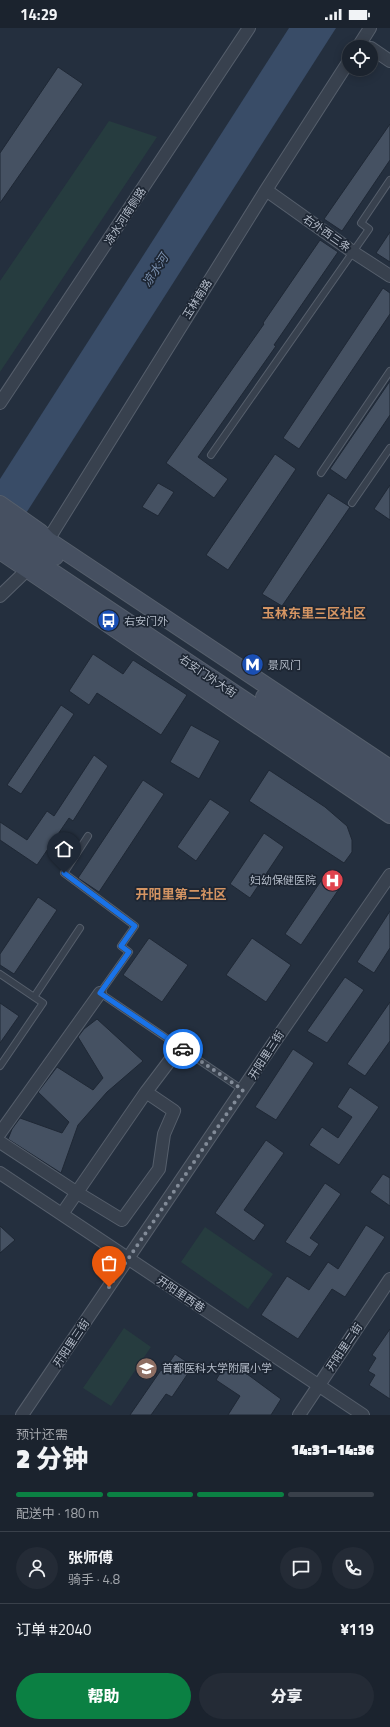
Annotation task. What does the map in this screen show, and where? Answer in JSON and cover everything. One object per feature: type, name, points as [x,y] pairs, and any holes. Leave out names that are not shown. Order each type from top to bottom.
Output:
[{"type":"main road","points":[[0,504],[32,550]]},
{"type":"main road","points":[[0,520],[32,550],[390,815]]},
{"type":"main road","points":[[0,537],[32,550],[390,768]]},
{"type":"main road","points":[[0,551],[32,550]]},
{"type":"main road","name":"右安门外大街","points":[[32,550],[390,782]]},
{"type":"main road","name":"右安门外大街","points":[[32,550],[390,797]]},
{"type":"street","name":"凉水河南侧路","points":[[0,403],[249,28]]},
{"type":"street","points":[[367,40],[370,28]]},
{"type":"street","points":[[378,54],[390,61]]},
{"type":"street","name":"玉林南路","points":[[0,596],[32,550],[342,72]]},
{"type":"street","name":"右外西三条","points":[[266,190],[353,252],[390,276]]},
{"type":"street","name":"开阳里三街","points":[[22,1415],[273,1044],[390,875]]},
{"type":"street","points":[[0,1133],[100,993]]},
{"type":"street","points":[[62,1214],[146,1092],[180,1047]]},
{"type":"street","points":[[0,1142],[122,1220],[159,1168],[164,1134],[174,1111],[146,1092]]},
{"type":"street","name":"开阳里西巷","points":[[0,1173],[363,1415]]},
{"type":"street","name":"开阳里二街","points":[[298,1415],[390,1279]]},
{"type":"lane","points":[[211,455],[369,229],[361,224],[390,180]]},
{"type":"lane","points":[[321,473],[390,371]]},
{"type":"lane","points":[[352,503],[390,448]]},
{"type":"lane","points":[[88,836],[64,873],[135,926],[121,946],[129,952],[100,993],[243,1090]]},
{"type":"lane","points":[[34,997],[80,928]]},
{"type":"lane","points":[[0,974],[43,1003],[0,1066]]},
{"type":"green space","points":[[109,121],[157,137],[0,372],[0,281]]},
{"type":"green space","points":[[205,1227],[273,1274],[248,1309],[181,1262]]},
{"type":"green space","points":[[124,1328],[151,1347],[111,1406],[83,1388]]},
{"type":"water","name":"凉水河","points":[[289,28],[336,28],[0,554],[0,479]]},
{"type":"building","points":[[58,67],[83,84],[0,203],[0,153]]},
{"type":"building","points":[[390,124],[390,160],[342,231],[324,219]]},
{"type":"building","points":[[390,232],[390,262],[376,253]]},
{"type":"building","points":[[320,240],[338,252],[274,345],[276,346],[198,457],[228,479],[214,498],[166,463],[264,324],[263,323]]},
{"type":"building","points":[[383,288],[390,293],[390,314],[299,449],[283,438]]},
{"type":"building","points":[[390,381],[390,415],[346,480],[330,469]]},
{"type":"building","points":[[275,454],[296,469],[228,570],[206,555]]},
{"type":"building","points":[[158,483],[174,492],[158,516],[142,507]]},
{"type":"building","points":[[390,485],[390,520],[374,509]]},
{"type":"building","points":[[328,493],[350,507],[282,606],[262,594]]},
{"type":"building","points":[[93,654],[123,674],[133,660],[187,695],[161,735],[97,693],[89,705],[69,691]]},
{"type":"building","points":[[61,705],[74,714],[21,794],[7,785]]},
{"type":"building","points":[[191,725],[220,741],[199,779],[170,762]]},
{"type":"building","points":[[94,755],[108,766],[73,821],[69,818],[37,865],[0,840],[0,822],[27,840],[47,811],[54,816]]},
{"type":"building","points":[[269,770],[325,807],[347,826],[352,840],[352,852],[344,863],[249,801]]},
{"type":"building","points":[[143,780],[164,794],[99,892],[78,878]]},
{"type":"building","points":[[210,799],[230,812],[196,861],[177,847]]},
{"type":"building","points":[[264,833],[284,847],[250,898],[230,884]]},
{"type":"building","points":[[325,875],[341,886],[301,945],[285,934]]},
{"type":"building","points":[[38,897],[57,910],[14,974],[0,965],[0,954]]},
{"type":"building","points":[[390,911],[390,948],[374,973],[357,962]]},
{"type":"building","points":[[149,938],[188,965],[162,1002],[123,975]]},
{"type":"building","points":[[252,938],[291,965],[266,1002],[226,975]]},
{"type":"building","points":[[345,977],[364,990],[327,1043],[307,1031]]},
{"type":"building","points":[[390,1002],[390,1041],[365,1076],[347,1064]]},
{"type":"building","points":[[0,1003],[19,1016],[0,1043]]},
{"type":"building","points":[[97,1019],[143,1061],[107,1092],[78,1125],[61,1173],[8,1139],[12,1129],[20,1118],[62,1133],[69,1122],[38,1092],[57,1067],[93,1090],[103,1078],[78,1037],[84,1029]]},
{"type":"building","points":[[293,1049],[314,1063],[276,1120],[255,1107]]},
{"type":"building","points":[[350,1087],[379,1107],[339,1165],[309,1145],[322,1127],[338,1138],[352,1117],[337,1107]]},
{"type":"building","points":[[266,1140],[284,1153],[244,1210],[265,1225],[254,1241],[215,1213]]},
{"type":"building","points":[[383,1174],[390,1178],[390,1206],[370,1192]]},
{"type":"building","points":[[325,1183],[341,1194],[310,1238],[319,1244],[310,1257],[285,1242]]},
{"type":"building","points":[[366,1225],[385,1237],[345,1297],[332,1289],[298,1339],[261,1315],[287,1276],[309,1290],[328,1262],[338,1269]]},
{"type":"building","points":[[0,1226],[15,1240],[0,1253]]},
{"type":"building","points":[[390,1329],[390,1399],[369,1385],[375,1375],[368,1371],[376,1358],[372,1355]]},
{"type":"building","points":[[175,1354],[193,1366],[172,1397],[166,1394],[151,1415],[130,1415],[161,1370],[163,1372]]},
{"type":"building","points":[[228,1360],[281,1399],[271,1415],[228,1415],[240,1396],[216,1380]]},
{"type":"way so far","points":[[109,1287],[243,1090],[183,1049]]},
{"type":"place","name":"右安门外","points":[[109,621]]},
{"type":"place","name":"景风门","points":[[252,665]]},
{"type":"place","name":"妇幼保健医院","points":[[332,880]]},
{"type":"place","name":"首都医科大学附属小学","points":[[146,1368]]},
{"type":"district","name":"玉林东里三区社区","points":[[314,613]]},
{"type":"district","name":"开阳里第二社区","points":[[181,894]]},
{"type":"route","points":[[64,873],[135,926],[121,946],[129,952],[100,993],[183,1049]]}]
